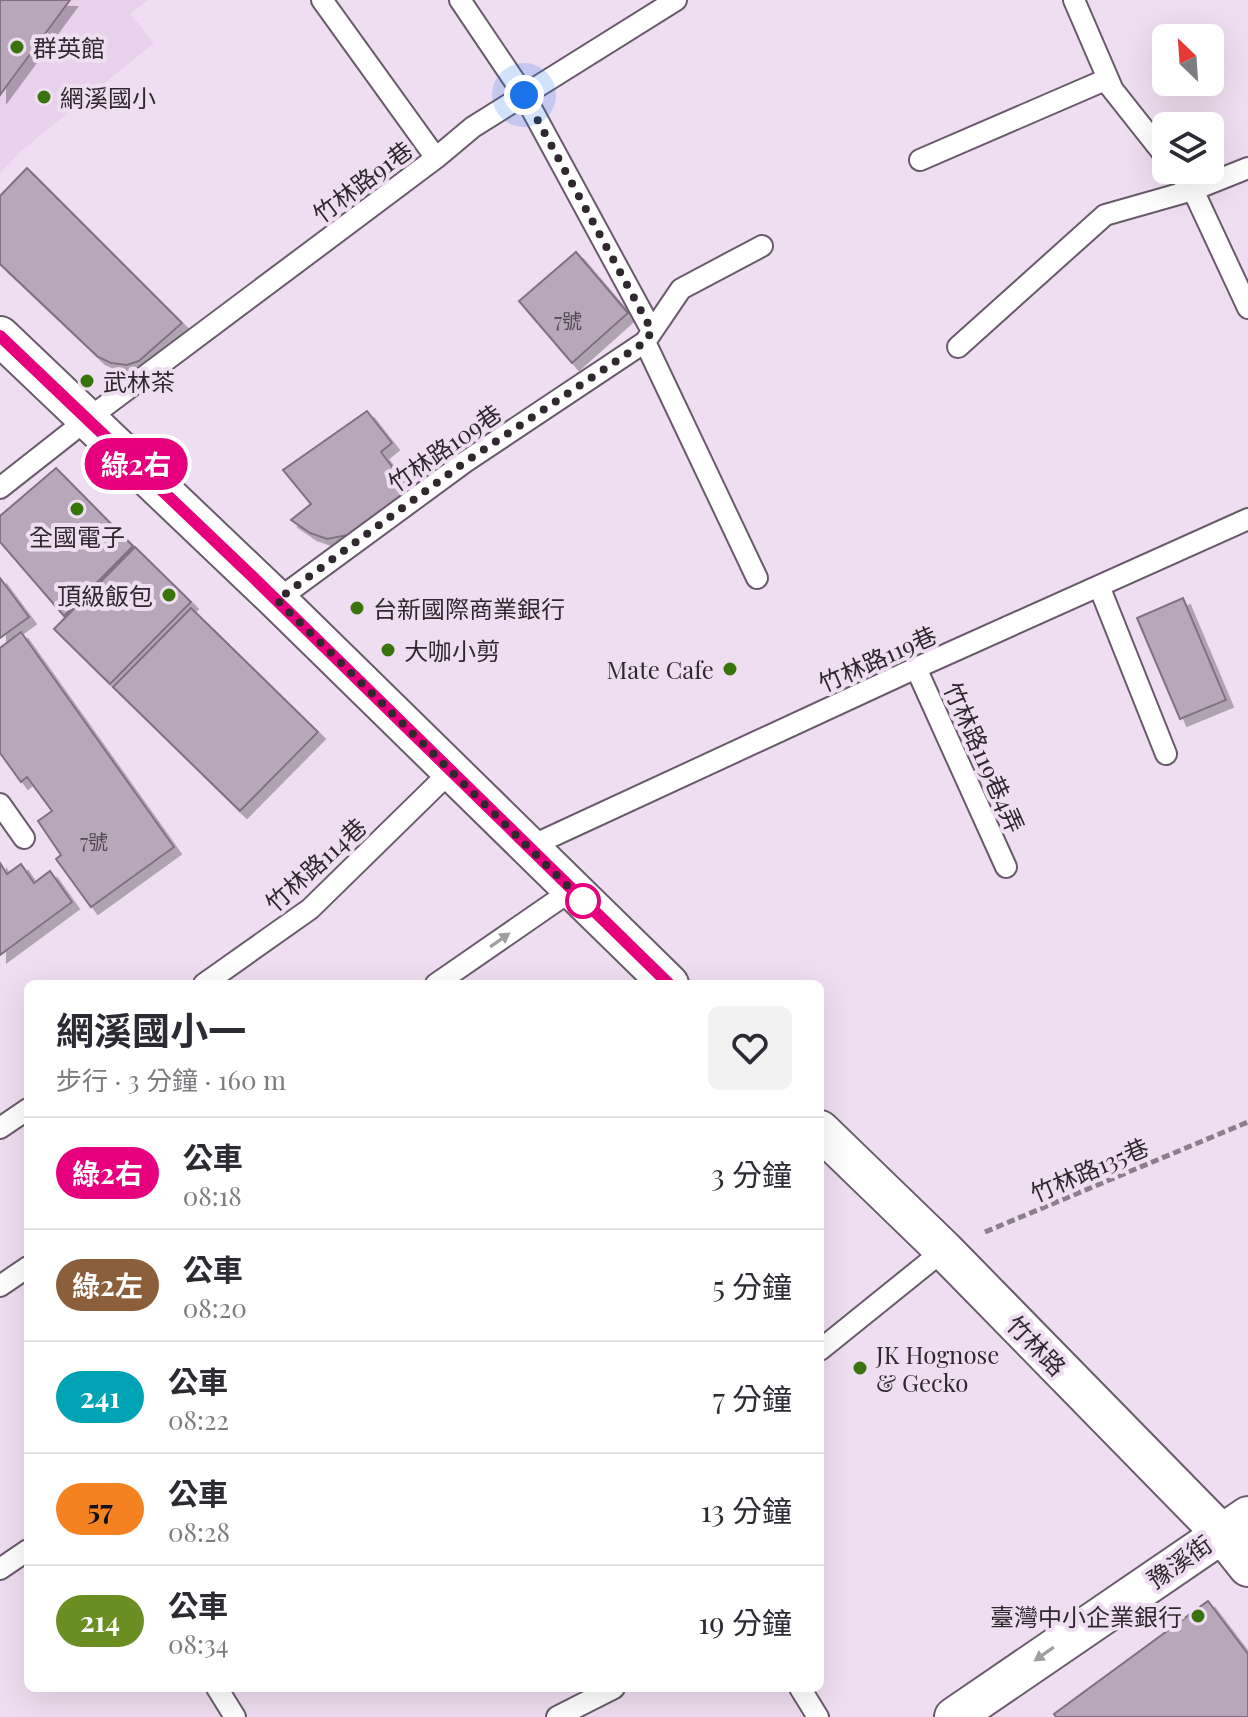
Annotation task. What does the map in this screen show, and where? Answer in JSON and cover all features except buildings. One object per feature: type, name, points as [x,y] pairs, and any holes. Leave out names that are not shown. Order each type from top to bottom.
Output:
[{"type":"street","points":[[0,336],[277,600],[665,980]]},
{"type":"street","name":"竹林路","points":[[824,1134],[1234,1524],[1248,1567]]},
{"type":"street","name":"豫溪街","points":[[954,1717],[1234,1524]]},
{"type":"lane","points":[[322,0],[436,158]]},
{"type":"lane","points":[[460,0],[524,95],[648,336],[757,578]]},
{"type":"lane","name":"竹林路91巷","points":[[0,488],[473,127],[676,0]]},
{"type":"lane","points":[[1074,0],[1112,88]]},
{"type":"lane","points":[[920,160],[1105,80],[1152,139]]},
{"type":"lane","points":[[958,347],[1105,215],[1193,190],[1248,168]]},
{"type":"lane","points":[[1188,184],[1248,308]]},
{"type":"lane","name":"竹林路109巷","points":[[277,600],[465,462],[648,336],[681,289],[762,246]]},
{"type":"lane","name":"竹林路119巷","points":[[529,847],[1248,519]]},
{"type":"lane","points":[[1099,586],[1166,754]]},
{"type":"lane","name":"竹林路119巷4弄","points":[[916,668],[1006,867]]},
{"type":"lane","name":"竹林路114巷","points":[[210,980],[310,909],[451,771]]},
{"type":"lane","points":[[0,804],[24,838]]},
{"type":"lane","points":[[442,980],[572,890]]},
{"type":"lane","points":[[0,1128],[24,1112]]},
{"type":"lane","points":[[824,1347],[944,1250]]},
{"type":"lane","points":[[0,1286],[24,1270]]},
{"type":"lane","points":[[0,1569],[24,1553]]},
{"type":"lane","points":[[219,1692],[235,1717]]},
{"type":"lane","points":[[557,1717],[606,1692]]},
{"type":"lane","points":[[802,1692],[818,1717]]},
{"type":"path","name":"竹林路135巷","points":[[944,1250],[1248,1122]]},
{"type":"shaded area","name":"網溪國小","points":[[0,0],[148,0],[130,14],[154,43],[21,151],[0,173]]},
{"type":"bus line","name":"綠2右","points":[[0,336],[89,418],[665,980]]},
{"type":"place","name":"群英館","points":[[17,47]]},
{"type":"place","name":"網溪國小","points":[[44,97]]},
{"type":"place","name":"武林茶","points":[[87,381]]},
{"type":"place","name":"全國電子","points":[[77,509]]},
{"type":"place","name":"頂級飯包","points":[[169,595]]},
{"type":"place","name":"台新國際商業銀行","points":[[357,608]]},
{"type":"place","name":"大咖小剪","points":[[388,650]]},
{"type":"place","name":"Mate Cafe","points":[[730,669]]},
{"type":"place","name":"JK Hognose & Gecko","points":[[860,1368]]},
{"type":"place","name":"臺灣中小企業銀行","points":[[1198,1616]]},
{"type":"route","points":[[524,95],[652,331],[645,342],[465,462],[277,600],[591,909],[583,901]]}]
